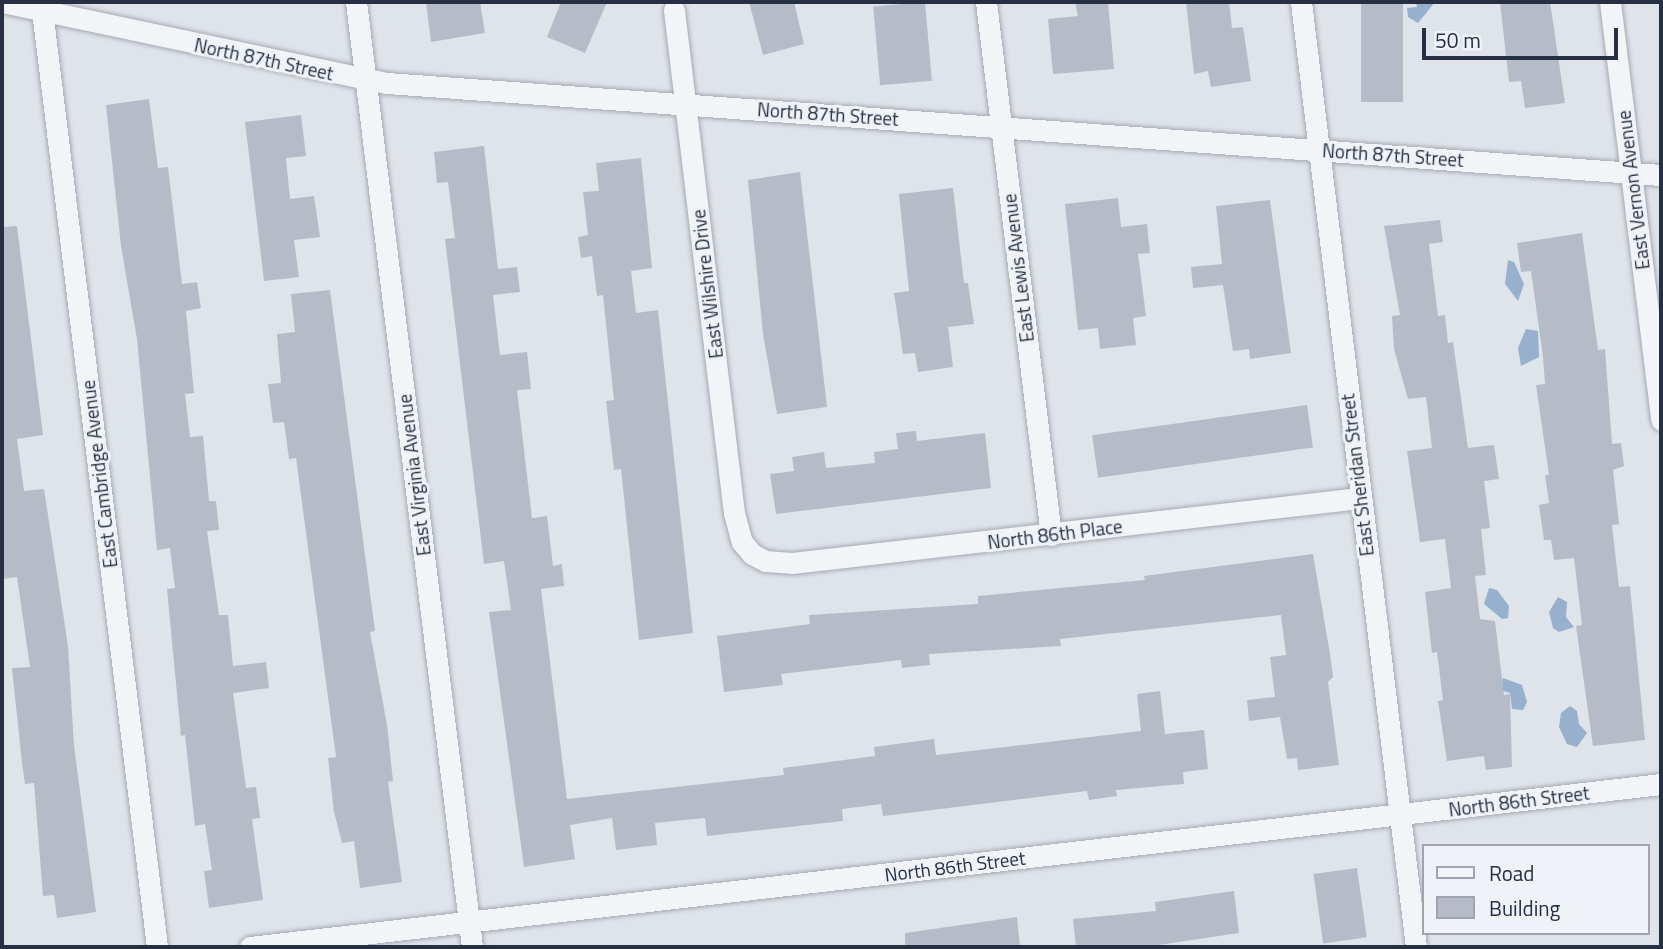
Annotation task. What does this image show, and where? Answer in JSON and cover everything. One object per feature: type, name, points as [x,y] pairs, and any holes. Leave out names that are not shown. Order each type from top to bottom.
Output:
[{"type":"street","name":"North 87th Street","points":[[2,2],[41,6],[365,80],[1661,175]]},
{"type":"street","name":"East Virginia Avenue","points":[[356,2],[472,947]]},
{"type":"street","name":"East Lewis Avenue","points":[[986,2],[1051,535]]},
{"type":"street","name":"East Sheridan Street","points":[[1301,2],[1359,498],[1416,947]]},
{"type":"street","name":"East Vernon Avenue","points":[[1610,2],[1661,420]]},
{"type":"street","name":"East Cambridge Avenue","points":[[41,6],[156,947]]},
{"type":"street","name":"East Wilshire Drive","points":[[674,10],[734,513],[741,542],[752,554]]},
{"type":"street","name":"North 86th Place","points":[[752,554],[765,561],[792,564],[1359,498]]},
{"type":"street","name":"North 86th Street","points":[[250,947],[1661,784]]},
{"type":"water","points":[[1416,2],[1435,2],[1418,23],[1408,17],[1407,8],[1417,7]]},
{"type":"water","points":[[1508,260],[1514,262],[1524,284],[1518,301],[1505,284]]},
{"type":"water","points":[[1526,329],[1538,331],[1539,357],[1521,366],[1518,348]]},
{"type":"water","points":[[1489,588],[1497,590],[1509,606],[1508,618],[1502,619],[1484,604]]},
{"type":"water","points":[[1558,597],[1567,602],[1566,617],[1574,627],[1559,632],[1553,628],[1549,612]]},
{"type":"water","points":[[1503,678],[1522,685],[1527,702],[1523,710],[1512,709],[1510,693],[1500,690]]},
{"type":"water","points":[[1570,706],[1577,711],[1579,724],[1587,733],[1577,747],[1567,744],[1559,727],[1561,713]]},
{"type":"building","points":[[426,2],[480,2],[485,33],[431,42]]},
{"type":"building","points":[[561,2],[607,2],[585,53],[547,37]]},
{"type":"building","points":[[749,2],[794,2],[804,44],[763,55]]},
{"type":"building","points":[[925,2],[932,81],[880,85],[873,7]]},
{"type":"building","points":[[1075,2],[1108,2],[1114,69],[1053,74],[1048,19],[1078,16]]},
{"type":"building","points":[[1186,2],[1229,2],[1232,28],[1243,27],[1251,81],[1211,87],[1208,71],[1194,74]]},
{"type":"building","points":[[1361,2],[1403,2],[1403,102],[1361,102]]},
{"type":"building","points":[[1500,2],[1550,2],[1565,103],[1525,108],[1521,81],[1509,82]]},
{"type":"building","points":[[149,99],[158,168],[168,167],[182,284],[197,282],[201,308],[186,311],[194,393],[185,394],[190,437],[203,436],[209,501],[216,501],[219,530],[207,531],[219,615],[228,615],[233,666],[266,662],[269,688],[233,693],[246,788],[256,787],[260,818],[252,819],[263,900],[209,908],[204,871],[212,870],[205,824],[195,826],[185,735],[181,736],[167,589],[175,588],[170,548],[157,550],[137,339],[121,246],[106,105]]},
{"type":"building","points":[[301,115],[306,156],[286,158],[290,199],[314,196],[320,237],[294,240],[299,277],[264,281],[245,122]]},
{"type":"building","points":[[484,146],[498,269],[517,267],[520,292],[493,295],[500,355],[527,352],[531,389],[517,390],[532,518],[547,516],[553,566],[562,564],[564,586],[541,589],[567,799],[784,775],[783,768],[875,756],[874,747],[934,739],[936,755],[1141,731],[1137,694],[1160,691],[1165,734],[1204,730],[1208,769],[1183,772],[1184,784],[1116,790],[1117,796],[1089,800],[1087,791],[883,816],[881,804],[842,809],[843,821],[707,836],[705,818],[655,823],[657,845],[616,850],[612,818],[570,825],[575,859],[524,867],[489,612],[511,610],[504,561],[484,564],[445,239],[455,238],[448,182],[437,183],[434,152]]},
{"type":"building","points":[[641,158],[652,268],[631,271],[636,313],[658,310],[693,633],[639,640],[621,469],[614,470],[606,401],[614,400],[603,295],[597,296],[592,256],[581,258],[578,237],[588,235],[583,192],[599,191],[596,163]]},
{"type":"building","points":[[800,172],[827,407],[777,414],[763,334],[748,180]]},
{"type":"building","points":[[953,188],[964,283],[968,283],[974,324],[948,327],[953,367],[918,372],[915,353],[903,354],[894,293],[909,291],[899,194]]},
{"type":"building","points":[[1118,198],[1121,227],[1147,224],[1150,253],[1138,254],[1146,316],[1133,318],[1136,345],[1100,349],[1098,328],[1078,330],[1065,204]]},
{"type":"building","points":[[1270,200],[1291,353],[1250,359],[1249,349],[1233,351],[1223,285],[1193,288],[1191,267],[1222,264],[1216,206]]},
{"type":"building","points":[[1440,220],[1443,242],[1429,244],[1438,316],[1445,315],[1448,343],[1453,342],[1468,448],[1494,445],[1499,479],[1484,481],[1490,528],[1481,529],[1486,575],[1475,576],[1480,619],[1495,621],[1504,695],[1510,694],[1512,767],[1486,770],[1484,756],[1447,761],[1438,701],[1443,700],[1437,652],[1432,653],[1425,592],[1451,588],[1445,539],[1420,542],[1407,451],[1432,448],[1426,397],[1408,399],[1394,349],[1392,316],[1400,315],[1384,226]]},
{"type":"building","points":[[17,226],[43,435],[17,439],[24,491],[44,489],[68,646],[74,746],[96,912],[57,918],[54,895],[43,896],[34,783],[25,784],[22,763],[12,668],[30,667],[17,577],[2,579],[2,227]]},
{"type":"building","points":[[1582,233],[1598,350],[1605,349],[1612,444],[1621,443],[1624,466],[1613,470],[1619,524],[1612,525],[1619,587],[1630,586],[1645,740],[1593,746],[1576,626],[1582,625],[1574,558],[1554,560],[1551,540],[1544,540],[1539,505],[1549,503],[1545,475],[1549,475],[1536,385],[1545,384],[1543,357],[1531,271],[1521,272],[1517,243]]},
{"type":"building","points":[[330,290],[375,631],[370,632],[387,725],[393,781],[388,782],[402,882],[360,888],[354,841],[342,843],[334,812],[328,758],[336,757],[296,458],[289,459],[284,422],[273,423],[268,384],[281,383],[277,334],[295,332],[291,294]]},
{"type":"building","points":[[1307,405],[1313,448],[1098,478],[1092,435]]},
{"type":"building","points":[[916,431],[917,441],[985,433],[991,488],[776,514],[770,474],[794,471],[792,457],[824,452],[826,468],[875,463],[874,452],[898,449],[896,433]]},
{"type":"building","points":[[1313,554],[1333,677],[1328,682],[1339,765],[1298,770],[1297,758],[1287,759],[1280,717],[1249,721],[1247,700],[1275,697],[1270,657],[1286,655],[1281,615],[1060,639],[1061,646],[929,654],[930,665],[902,668],[901,660],[781,674],[783,685],[724,692],[717,636],[810,624],[809,615],[978,604],[978,596],[1145,580],[1144,576]]},
{"type":"building","points":[[1357,868],[1367,937],[1323,943],[1313,874]]},
{"type":"building","points":[[1234,891],[1239,933],[1145,947],[1076,947],[1073,919],[1156,911],[1155,902]]},
{"type":"building","points":[[1017,917],[1020,947],[905,947],[905,933]]}]
